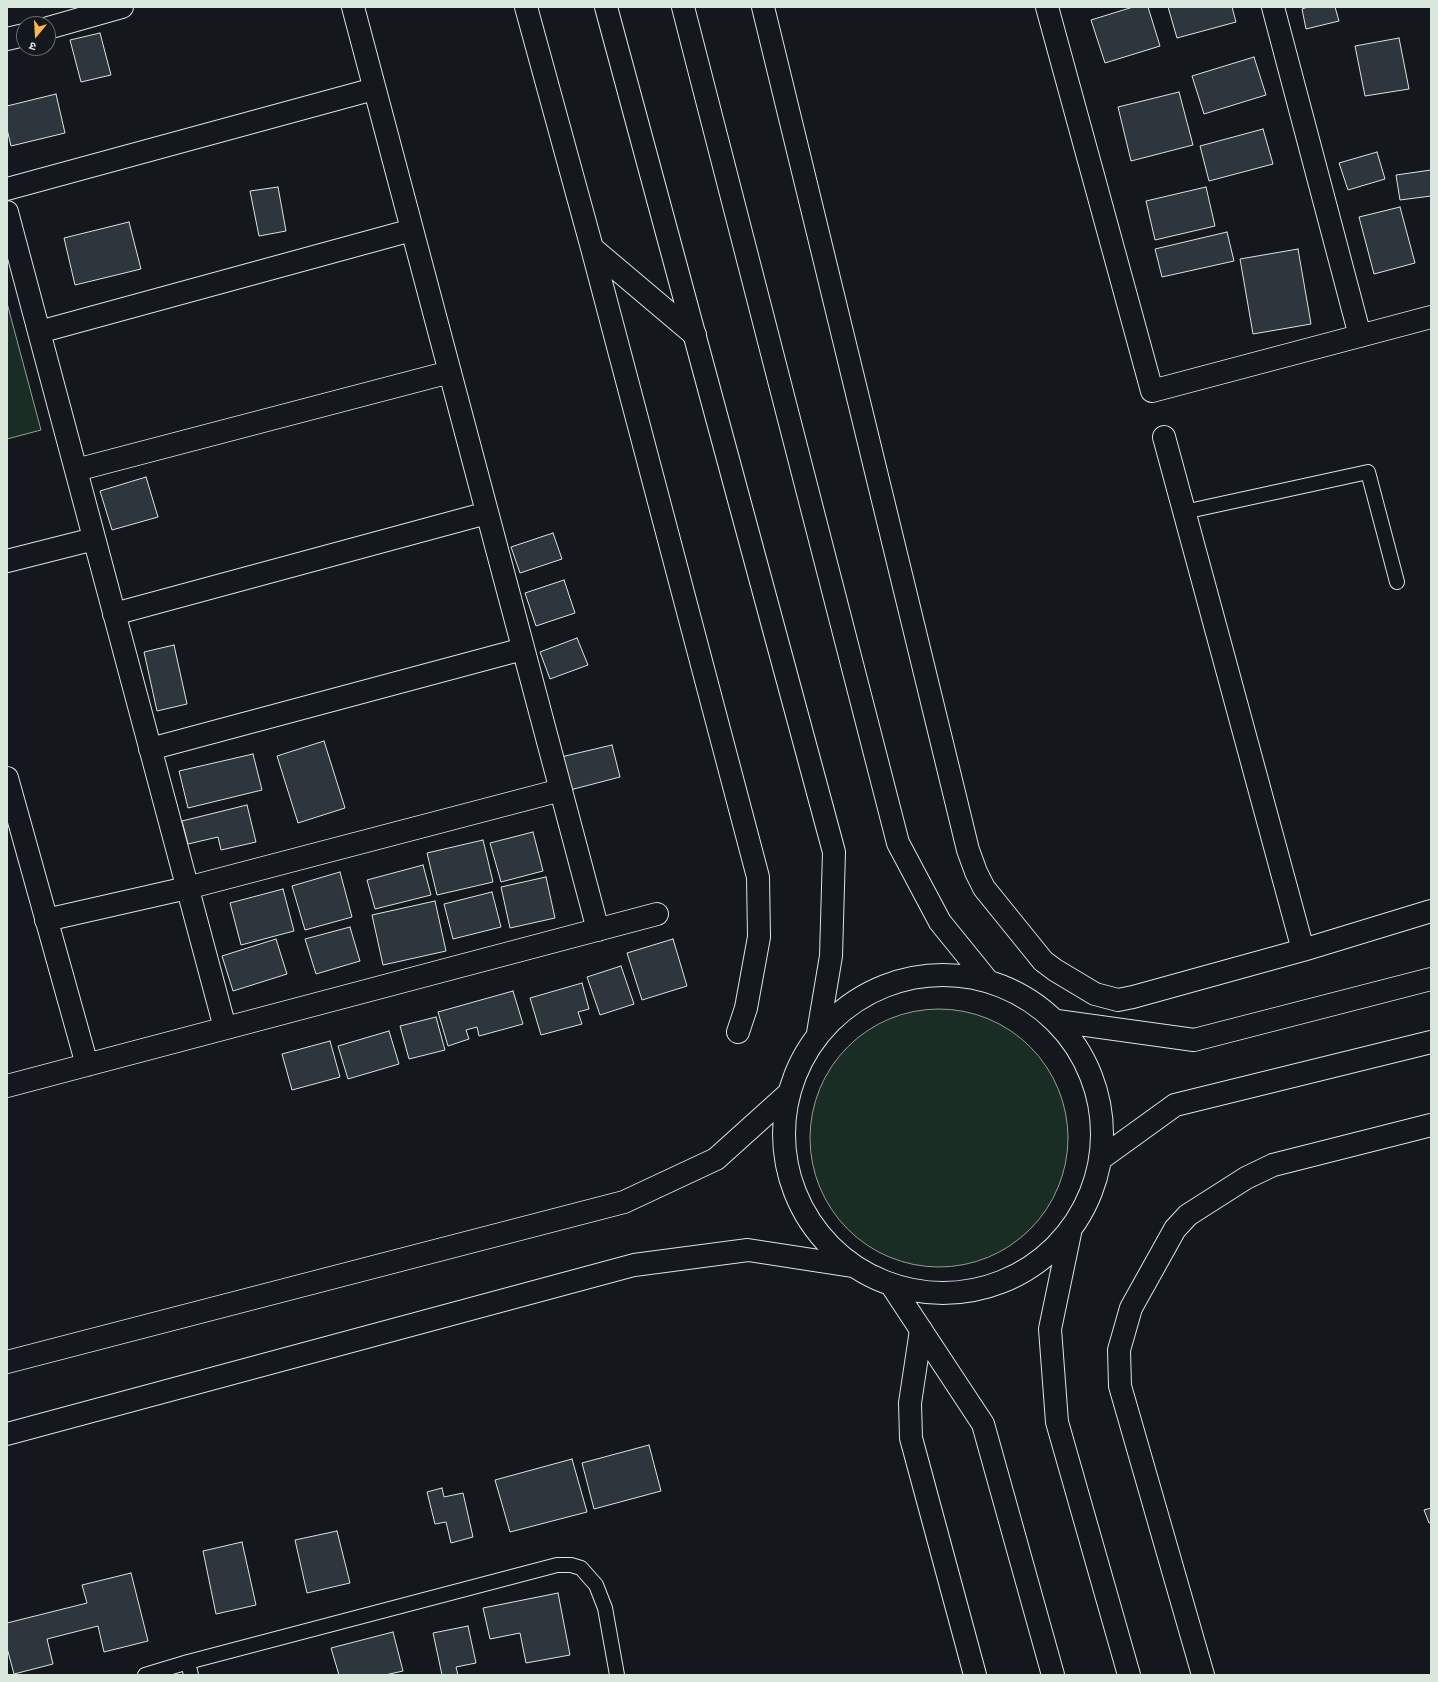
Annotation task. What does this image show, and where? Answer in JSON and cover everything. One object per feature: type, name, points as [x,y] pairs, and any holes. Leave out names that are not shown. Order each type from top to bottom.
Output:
[{"type":"street","points":[[56,26],[122,7]]},
{"type":"street","points":[[352,7],[598,930]]},
{"type":"street","points":[[526,7],[592,248],[758,877],[759,937],[746,1008],[738,1032]]},
{"type":"street","points":[[606,7],[834,852],[831,956],[818,1032]]},
{"type":"street","points":[[763,7],[968,850],[984,888],[1043,961],[1095,994],[1118,1000],[1303,950],[1431,911]]},
{"type":"street","points":[[1047,7],[1152,391],[1431,317]]},
{"type":"street","points":[[1274,7],[1360,336]]},
{"type":"street","points":[[684,8],[898,843],[940,922],[986,980]]},
{"type":"street","points":[[7,189],[374,88]]},
{"type":"street","points":[[7,212],[225,1028]]},
{"type":"street","points":[[39,332],[412,230]]},
{"type":"street","points":[[592,248],[695,335]]},
{"type":"street","points":[[76,470],[450,372]]},
{"type":"street","points":[[1164,437],[1303,950]]},
{"type":"street","points":[[114,614],[487,513]]},
{"type":"street","points":[[7,561],[94,539]]},
{"type":"street","points":[[150,749],[523,649]]},
{"type":"street","points":[[7,778],[87,1065]]},
{"type":"street","points":[[46,920],[188,888],[561,790]]},
{"type":"street","points":[[7,1086],[658,914]]},
{"type":"street","points":[[852,1266],[807,1219],[784,1159],[787,1095],[804,1052],[818,1032],[866,993],[925,974],[986,980],[1025,996],[1057,1021],[1086,1061],[1102,1108],[1103,1157],[1091,1197],[1070,1233],[1050,1329],[1057,1422],[1129,1675]]},
{"type":"street","points":[[1057,1021],[1194,1040],[1431,979]]},
{"type":"street","points":[[1103,1157],[1174,1105],[1431,1042]]},
{"type":"street","points":[[7,1362],[624,1202],[716,1158],[787,1095]]},
{"type":"street","points":[[1202,1675],[1120,1386],[1119,1350],[1131,1308],[1175,1230],[1188,1215],[1246,1178],[1273,1165],[1431,1125]]},
{"type":"street","points":[[7,1434],[634,1266],[748,1250],[852,1266],[892,1286],[957,1294],[1020,1275],[1070,1233]]},
{"type":"street","points":[[892,1286],[983,1424],[1053,1675]]},
{"type":"street","points":[[921,1330],[910,1403],[910,1438],[975,1675]]},
{"type":"lane","points":[[1184,512],[1368,472],[1396,582]]},
{"type":"lane","points":[[145,1675],[190,1668],[544,1567],[557,1565],[570,1565],[581,1568],[589,1576],[600,1594],[605,1608],[617,1675]]},
{"type":"green space","points":[[7,303],[41,430],[7,439]]},
{"type":"green space","points":[[939,1009],[964,1011],[1000,1024],[1021,1038],[1039,1056],[1053,1077],[1058,1089],[1066,1113],[1068,1138],[1066,1163],[1053,1199],[1039,1220],[1021,1238],[1000,1252],[988,1257],[964,1265],[939,1267],[914,1265],[878,1252],[857,1238],[839,1220],[825,1199],[820,1187],[812,1163],[810,1138],[812,1113],[825,1077],[839,1056],[857,1038],[878,1024],[890,1019],[914,1011]]},
{"type":"building","points":[[1133,7],[1148,7],[1160,46],[1105,63],[1091,20]]},
{"type":"building","points":[[1168,7],[1232,7],[1236,22],[1177,38]]},
{"type":"building","points":[[1308,7],[1335,7],[1339,21],[1306,29],[1302,9]]},
{"type":"building","points":[[100,33],[111,75],[81,82],[70,40]]},
{"type":"building","points":[[1399,38],[1409,89],[1365,96],[1355,46]]},
{"type":"building","points":[[1254,57],[1266,95],[1204,114],[1192,76]]},
{"type":"building","points":[[1179,92],[1193,145],[1131,161],[1118,107]]},
{"type":"building","points":[[56,94],[65,133],[11,146],[7,129],[7,106]]},
{"type":"building","points":[[1263,129],[1273,164],[1209,181],[1200,146]]},
{"type":"building","points":[[1377,152],[1385,179],[1348,190],[1339,163]]},
{"type":"building","points":[[1431,170],[1431,196],[1400,200],[1396,175]]},
{"type":"building","points":[[278,187],[286,231],[259,236],[250,191]]},
{"type":"building","points":[[1206,187],[1215,226],[1155,240],[1146,201]]},
{"type":"building","points":[[1400,207],[1415,263],[1374,274],[1359,217]]},
{"type":"building","points":[[129,222],[141,269],[75,285],[64,238]]},
{"type":"building","points":[[1227,232],[1234,261],[1162,277],[1155,249]]},
{"type":"building","points":[[1298,249],[1311,324],[1253,334],[1240,259]]},
{"type":"building","points":[[146,477],[158,517],[112,530],[100,491]]},
{"type":"building","points":[[553,533],[562,559],[520,573],[511,547]]},
{"type":"building","points":[[564,580],[575,613],[536,626],[525,593]]},
{"type":"building","points":[[577,638],[588,665],[550,679],[540,652]]},
{"type":"building","points":[[174,645],[187,704],[157,711],[144,652]]},
{"type":"building","points":[[324,741],[345,808],[298,823],[277,756]]},
{"type":"building","points":[[612,745],[620,777],[570,790],[561,757]]},
{"type":"building","points":[[253,754],[262,790],[188,808],[179,771]]},
{"type":"building","points":[[247,805],[256,842],[221,850],[218,837],[188,844],[182,821]]},
{"type":"building","points":[[533,832],[543,871],[501,882],[490,843]]},
{"type":"building","points":[[483,840],[493,882],[437,895],[427,853]]},
{"type":"building","points":[[423,865],[431,895],[375,909],[367,880]]},
{"type":"building","points":[[340,872],[352,917],[305,930],[292,886]]},
{"type":"building","points":[[546,877],[555,918],[510,928],[501,887]]},
{"type":"building","points":[[283,889],[294,931],[241,945],[230,903]]},
{"type":"building","points":[[492,892],[501,927],[453,939],[444,904]]},
{"type":"building","points":[[435,901],[446,951],[383,965],[372,915]]},
{"type":"building","points":[[350,927],[360,961],[316,974],[305,939]]},
{"type":"building","points":[[276,939],[287,974],[233,991],[222,956]]},
{"type":"building","points":[[673,939],[687,986],[642,1000],[627,953]]},
{"type":"building","points":[[621,966],[634,1004],[600,1015],[587,977]]},
{"type":"building","points":[[582,983],[589,1009],[578,1012],[582,1024],[541,1035],[530,998]]},
{"type":"building","points":[[513,991],[523,1024],[479,1036],[477,1027],[466,1030],[469,1039],[448,1046],[438,1012]]},
{"type":"building","points":[[436,1017],[445,1050],[409,1059],[400,1026]]},
{"type":"building","points":[[389,1031],[399,1064],[348,1079],[338,1046]]},
{"type":"building","points":[[330,1041],[340,1077],[292,1090],[282,1054]]},
{"type":"building","points":[[649,1445],[661,1491],[594,1509],[582,1463]]},
{"type":"building","points":[[572,1459],[587,1512],[510,1532],[495,1480]]},
{"type":"building","points":[[442,1488],[444,1497],[463,1493],[473,1537],[451,1543],[446,1522],[435,1524],[427,1492]]},
{"type":"building","points":[[1431,1508],[1431,1522],[1429,1523],[1424,1510]]},
{"type":"building","points":[[337,1531],[350,1583],[307,1593],[295,1540]]},
{"type":"building","points":[[242,1542],[256,1605],[216,1614],[203,1551]]},
{"type":"building","points":[[131,1573],[148,1641],[104,1652],[98,1626],[47,1639],[53,1664],[14,1674],[7,1648],[7,1623],[87,1603],[82,1585]]},
{"type":"building","points":[[558,1593],[570,1655],[526,1663],[520,1633],[490,1639],[483,1608]]},
{"type":"building","points":[[468,1626],[476,1663],[456,1667],[458,1675],[442,1675],[433,1633]]},
{"type":"building","points":[[393,1632],[403,1671],[385,1675],[339,1675],[331,1648]]}]
